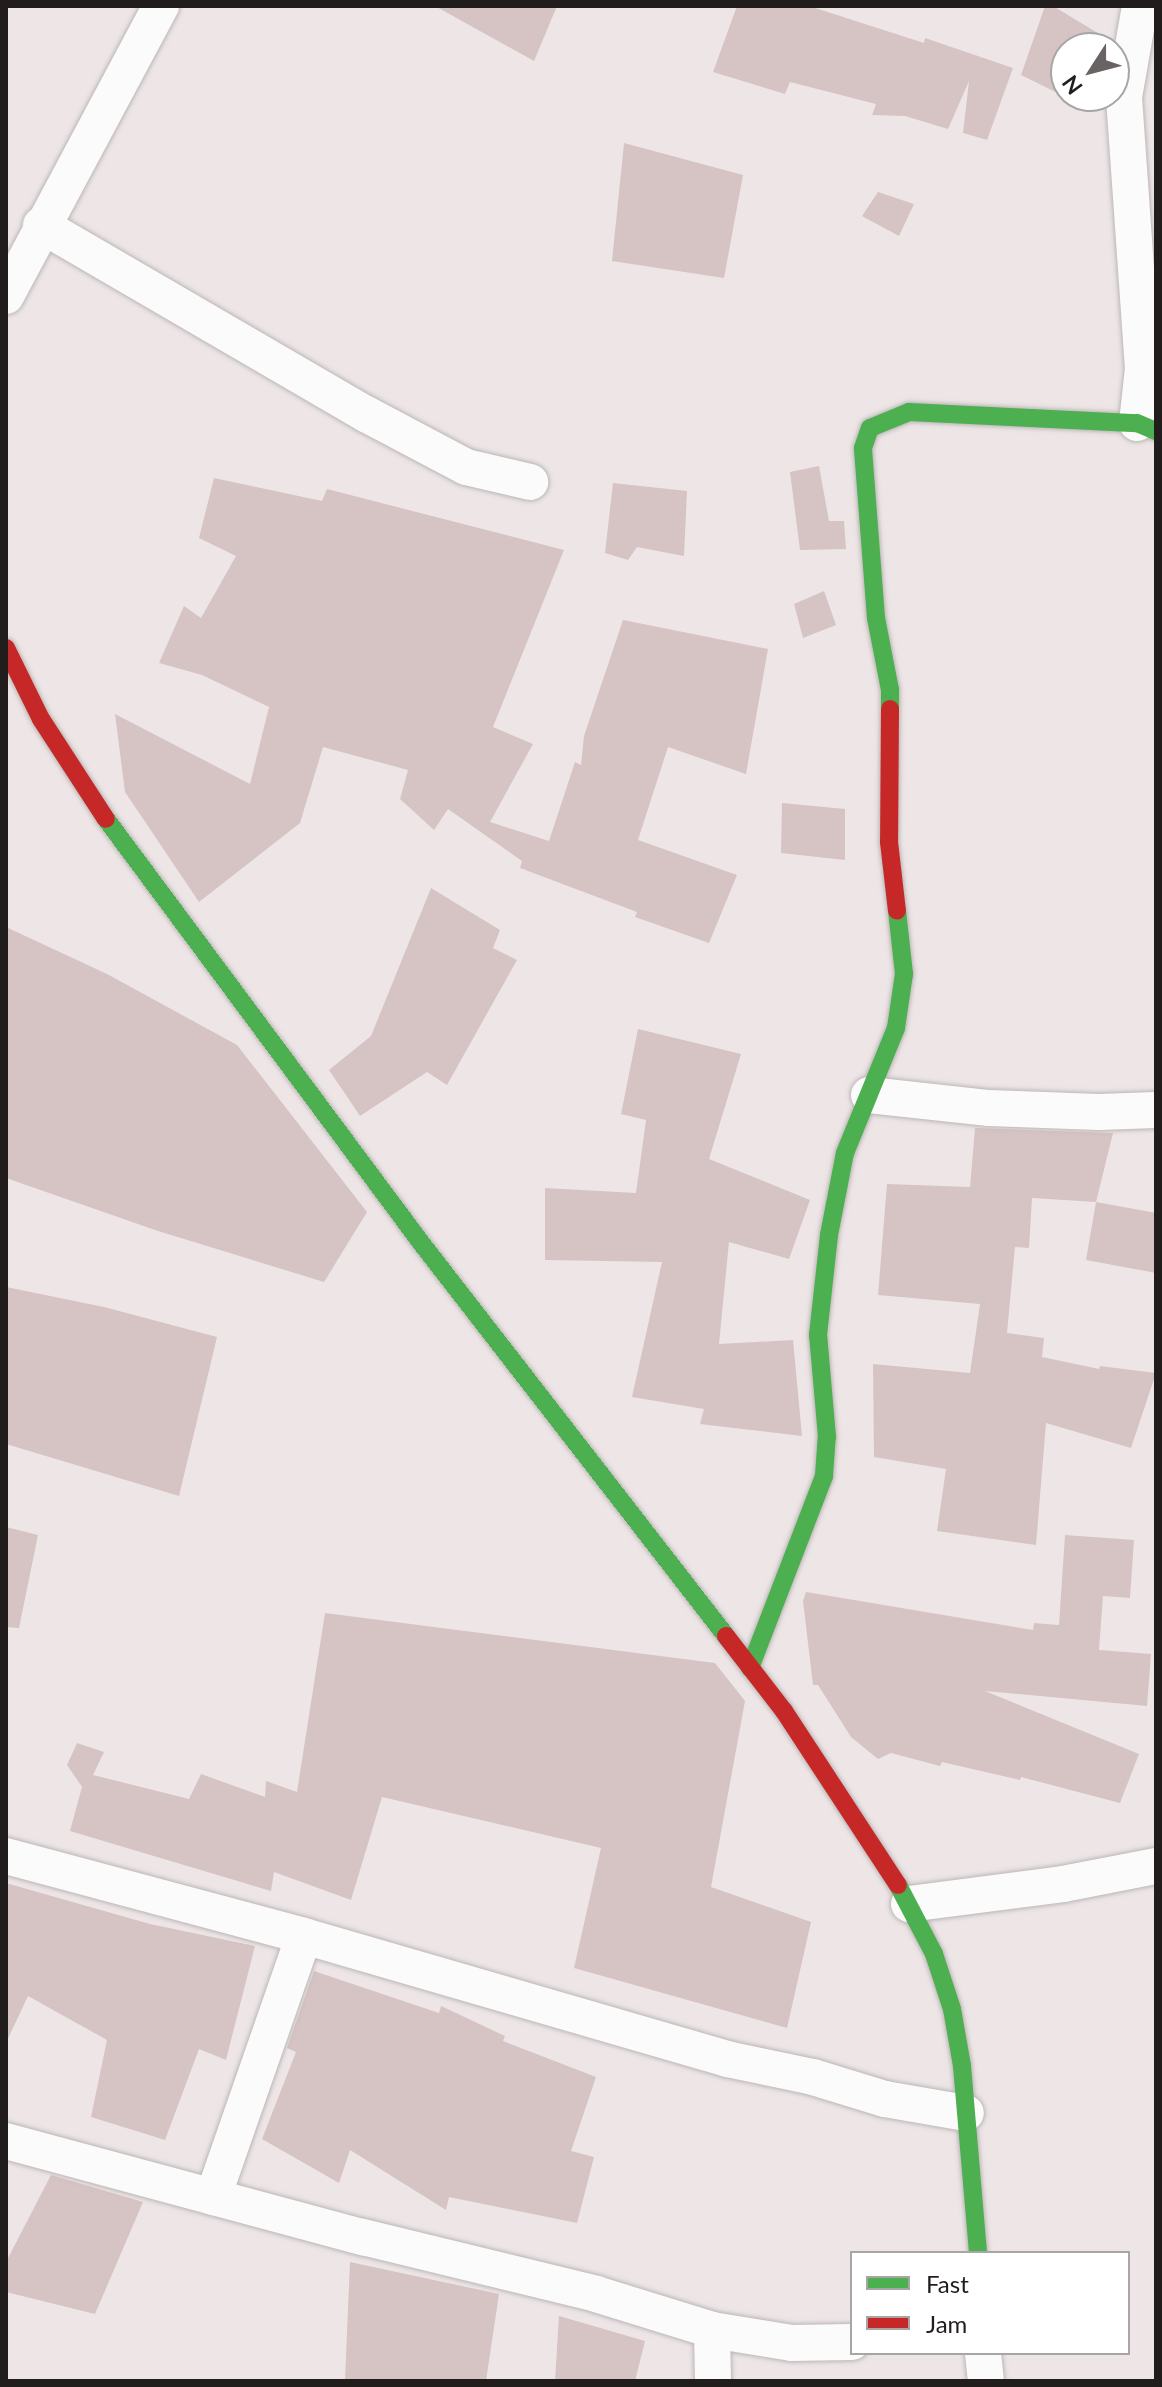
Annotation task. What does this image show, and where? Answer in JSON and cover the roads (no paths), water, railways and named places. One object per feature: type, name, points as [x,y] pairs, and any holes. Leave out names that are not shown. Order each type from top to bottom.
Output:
[{"type":"street","points":[[6,296],[41,225],[161,6]]},
{"type":"street","points":[[750,1668],[824,1476],[827,1437],[818,1335],[829,1235],[845,1153],[896,1028],[904,974],[889,842],[890,690],[876,618],[863,448],[870,428],[909,412],[1146,427],[1124,97],[1140,6]]},
{"type":"street","points":[[41,225],[366,414],[466,467],[530,482]]},
{"type":"street","points":[[6,648],[41,719],[107,821],[422,1244],[750,1668],[890,1869],[934,1954],[952,2009],[966,2113],[978,2251]]},
{"type":"street","points":[[869,1095],[989,1108],[1099,1112],[1156,1110]]},
{"type":"street","points":[[6,1856],[304,1936],[727,2059],[813,2077],[885,2099],[966,2113]]},
{"type":"street","points":[[909,1904],[1063,1884],[1156,1866]]},
{"type":"street","points":[[213,2197],[304,1936]]},
{"type":"street","points":[[6,2141],[596,2294],[712,2330],[792,2343],[850,2342]]},
{"type":"street","points":[[712,2330],[713,2381]]},
{"type":"street","points":[[983,2355],[986,2381]]}]
